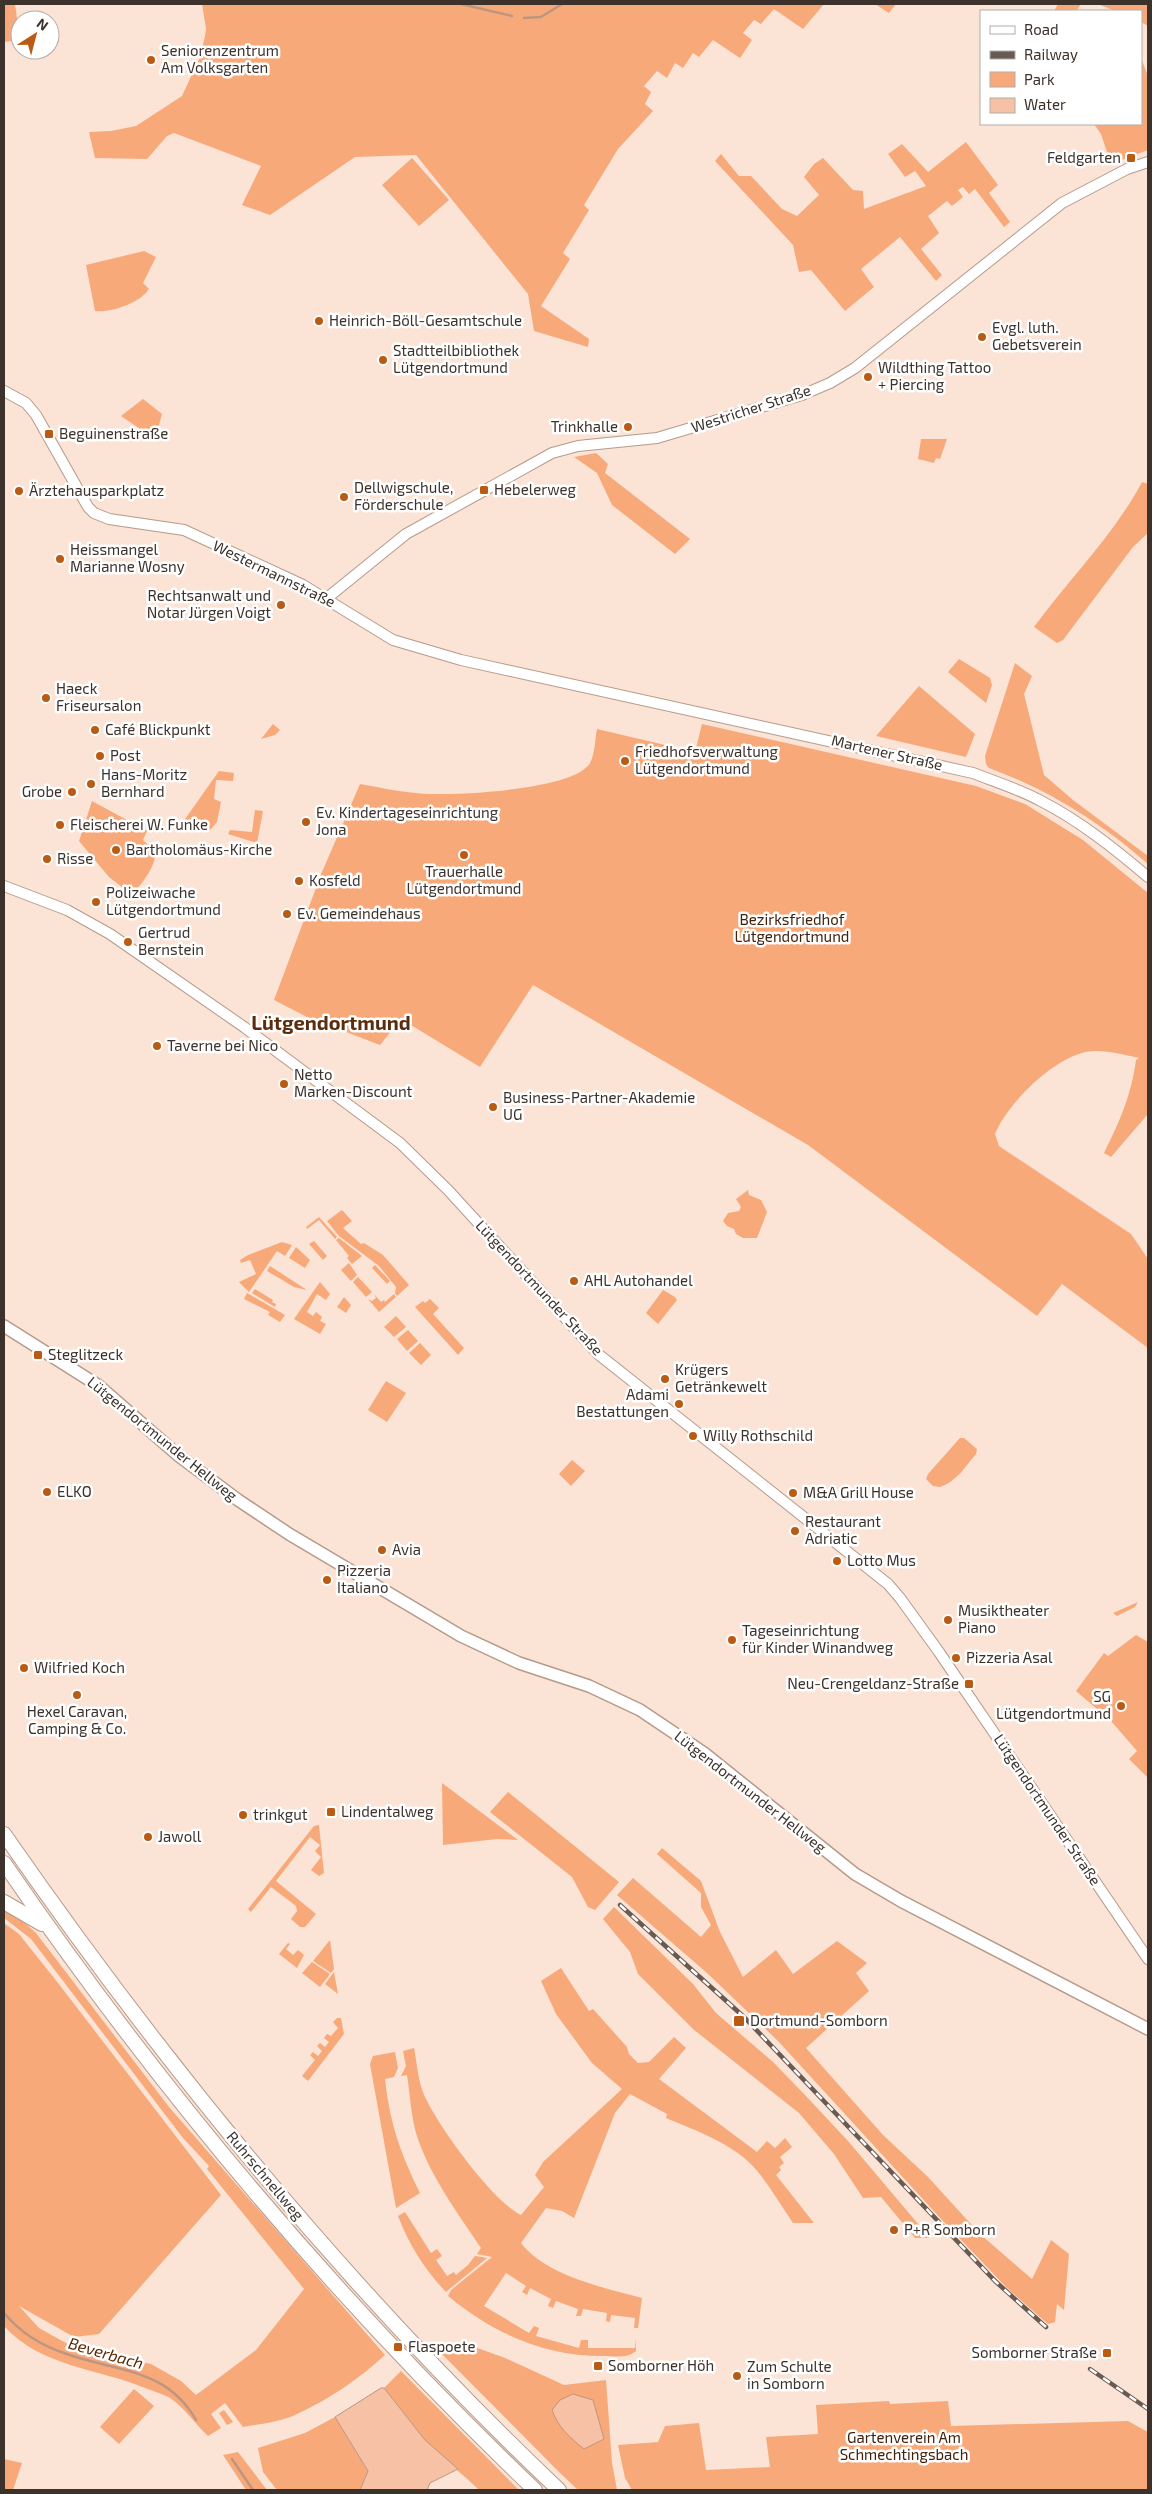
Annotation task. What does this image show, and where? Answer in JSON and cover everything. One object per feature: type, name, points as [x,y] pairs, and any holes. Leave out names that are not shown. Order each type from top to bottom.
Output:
[{"type":"highway","name":"Ruhrschnellweg","points":[[4,1834],[86,1950],[178,2070],[277,2190],[435,2366],[559,2490]]},
{"type":"highway","name":"Ruhrschnellweg","points":[[4,1864],[62,1946],[136,2044],[224,2154],[299,2242],[379,2331],[422,2377],[535,2490]]},
{"type":"highway","points":[[4,1902],[34,1918],[50,1930],[62,1946]]},
{"type":"main road","name":"Lütgendortmunder Hellweg","points":[[4,1326],[99,1386],[179,1456],[238,1500],[289,1534],[461,1636],[519,1663],[589,1686],[640,1710],[715,1761],[855,1874],[900,1901],[1148,2029]]},
{"type":"street","name":"Westricher Straße","points":[[327,598],[406,534],[552,453],[578,446],[657,438],[802,395],[830,383],[855,368],[1062,203],[1126,169],[1148,162]]},
{"type":"street","name":"Westermannstraße","points":[[4,391],[26,403],[36,414],[60,455],[80,495],[94,513],[124,522],[184,530],[327,598],[377,632],[407,646],[461,660],[599,689]]},
{"type":"street","name":"Martener Straße","points":[[599,689],[973,773],[1017,789],[1064,813],[1093,832],[1148,878]]},
{"type":"street","name":"Lütgendortmunder Straße","points":[[4,886],[67,910],[110,934],[244,1027],[400,1144],[448,1190],[598,1354],[888,1584],[949,1667],[1148,1959]]},
{"type":"green space","points":[[4,4],[15,4],[16,10],[10,10],[10,41],[4,42]]},
{"type":"green space","points":[[202,4],[824,4],[803,29],[774,9],[761,24],[754,20],[743,33],[752,40],[740,58],[713,40],[699,57],[693,53],[683,68],[675,63],[667,78],[657,71],[644,86],[651,92],[645,104],[653,111],[618,149],[584,205],[589,210],[563,253],[570,259],[541,306],[589,339],[588,347],[534,331],[528,294],[416,155],[355,157],[270,215],[242,205],[261,166],[174,133],[167,136],[147,159],[95,158],[89,132],[111,131],[136,126],[182,96],[200,57],[205,36],[206,29]]},
{"type":"green space","points":[[875,4],[896,4],[889,13]]},
{"type":"green space","points":[[1058,4],[1081,4],[1077,10],[1055,10]]},
{"type":"green space","points":[[1098,4],[1148,4],[1148,26],[1142,23],[1142,10],[1113,10]]},
{"type":"green space","points":[[1142,61],[1148,76],[1148,150],[1116,162],[1109,158],[1101,134],[1095,125],[1142,125]]},
{"type":"green space","points":[[966,142],[998,185],[989,193],[1010,222],[1004,227],[975,189],[969,194],[963,187],[958,190],[963,197],[952,206],[947,201],[928,216],[939,233],[921,249],[942,275],[936,281],[900,237],[861,269],[874,287],[845,311],[811,270],[799,272],[793,245],[715,161],[721,154],[739,176],[751,176],[782,209],[797,216],[819,195],[804,177],[814,164],[823,158],[853,190],[863,191],[864,209],[926,186],[915,171],[905,177],[888,154],[902,144],[928,172]]},
{"type":"green space","points":[[412,158],[449,200],[419,226],[382,185]]},
{"type":"green space","points":[[144,251],[156,257],[143,283],[149,289],[145,294],[132,303],[117,309],[95,311],[86,265]]},
{"type":"green space","points":[[143,399],[162,414],[155,439],[121,416]]},
{"type":"green space","points":[[921,439],[947,439],[940,459],[936,458],[934,463],[918,459]]},
{"type":"green space","points":[[596,453],[608,464],[605,473],[690,539],[675,554],[612,505],[597,473],[574,457]]},
{"type":"green space","points":[[1142,482],[1148,484],[1148,533],[1133,547],[1063,640],[1057,643],[1034,627],[1105,539]]},
{"type":"green space","points":[[959,659],[990,678],[992,685],[986,703],[948,672]]},
{"type":"green space","points":[[1015,663],[1032,676],[1024,694],[1044,775],[1073,800],[1148,856],[1148,864],[1111,834],[1073,808],[1032,786],[989,768],[986,764],[985,756]]},
{"type":"green space","points":[[919,686],[975,734],[966,757],[876,736]]},
{"type":"green space","points":[[273,724],[280,730],[275,735],[261,739]]},
{"type":"green space","name":"Bezirksfriedhof Lütgendortmund","points":[[702,724],[976,786],[1025,804],[1083,840],[1148,893],[1148,1114],[1111,1157],[1104,1153],[1124,1108],[1136,1060],[1139,1058],[1097,1051],[1083,1053],[1068,1059],[1052,1068],[1037,1080],[1011,1108],[1001,1121],[995,1134],[999,1146],[1131,1234],[1148,1259],[1148,1348],[1062,1284],[1037,1316],[808,1145],[533,985],[480,1067],[401,1019],[380,1045],[307,1017],[274,1000],[322,872],[360,784],[428,794],[489,792],[540,785],[580,772],[590,763],[597,729],[695,752]]},
{"type":"green space","points":[[219,771],[234,773],[233,781],[216,780],[214,799],[221,802],[217,822],[210,830],[183,822]]},
{"type":"green space","points":[[92,801],[147,831],[143,840],[147,844],[156,845],[155,859],[145,878],[132,895],[109,877],[79,841]]},
{"type":"green space","points":[[255,810],[263,811],[257,843],[228,834],[230,830],[252,832]]},
{"type":"green space","points":[[748,1190],[749,1195],[761,1200],[767,1212],[757,1238],[743,1238],[723,1221],[728,1213],[739,1211],[741,1207],[736,1199]]},
{"type":"green space","points":[[342,1210],[352,1221],[343,1228],[361,1244],[364,1243],[383,1255],[409,1285],[397,1296],[395,1293],[396,1287],[379,1266],[339,1236],[327,1221]]},
{"type":"green space","points":[[319,1217],[337,1237],[335,1239],[319,1220],[307,1229],[306,1227]]},
{"type":"green space","points":[[339,1238],[362,1256],[352,1264],[347,1258],[349,1256],[336,1240]]},
{"type":"green space","points":[[314,1241],[327,1256],[323,1260],[309,1244]]},
{"type":"green space","points":[[282,1242],[292,1245],[285,1256],[277,1251],[249,1292],[239,1282],[256,1274],[250,1260],[241,1263],[240,1260]]},
{"type":"green space","points":[[296,1247],[310,1260],[305,1268],[289,1258]]},
{"type":"green space","points":[[349,1263],[357,1275],[351,1281],[341,1270]]},
{"type":"green space","points":[[375,1265],[390,1281],[387,1284],[372,1268]]},
{"type":"green space","points":[[270,1266],[307,1290],[294,1287],[267,1271]]},
{"type":"green space","points":[[358,1277],[372,1292],[366,1297],[353,1282]]},
{"type":"green space","points":[[320,1282],[330,1294],[326,1300],[317,1294],[307,1312],[313,1316],[316,1312],[322,1317],[320,1321],[326,1324],[320,1334],[294,1319]]},
{"type":"green space","points":[[255,1289],[273,1300],[272,1302],[276,1304],[275,1307],[252,1293]]},
{"type":"green space","points":[[663,1290],[677,1300],[658,1324],[646,1313]]},
{"type":"green space","points":[[247,1293],[285,1315],[280,1322],[268,1315],[270,1312],[244,1299]]},
{"type":"green space","points":[[374,1294],[381,1302],[384,1300],[385,1302],[394,1294],[396,1297],[379,1312],[368,1299],[372,1301],[376,1298]]},
{"type":"green space","points":[[344,1297],[351,1305],[346,1313],[337,1307]]},
{"type":"green space","points":[[430,1299],[439,1308],[433,1314],[464,1348],[458,1355],[415,1307],[423,1301],[425,1303]]},
{"type":"green space","points":[[396,1316],[406,1327],[394,1337],[384,1327]]},
{"type":"green space","points":[[408,1330],[418,1341],[407,1351],[397,1339]]},
{"type":"green space","points":[[420,1343],[431,1355],[421,1365],[409,1353]]},
{"type":"green space","points":[[386,1381],[406,1393],[387,1422],[368,1410]]},
{"type":"green space","points":[[960,1438],[964,1438],[977,1449],[976,1454],[951,1481],[940,1487],[933,1486],[926,1479],[928,1474]]},
{"type":"green space","points":[[572,1460],[585,1471],[571,1486],[559,1474]]},
{"type":"green space","points":[[1138,1602],[1135,1607],[1117,1616],[1113,1613]]},
{"type":"green space","name":"SG Lütgendortmund","points":[[1136,1635],[1148,1642],[1148,1778],[1129,1759],[1137,1751],[1111,1721],[1076,1691],[1104,1653],[1108,1656]]},
{"type":"green space","points":[[442,1783],[518,1840],[497,1839],[443,1845]]},
{"type":"green space","points":[[508,1792],[619,1882],[595,1910],[588,1907],[572,1877],[490,1812]]},
{"type":"green space","points":[[319,1825],[324,1873],[319,1876],[311,1870],[321,1857],[315,1851],[320,1845],[310,1837],[276,1881],[316,1914],[305,1927],[300,1927],[291,1919],[297,1911],[296,1906],[271,1887],[251,1912],[248,1909],[314,1826]]},
{"type":"green space","points":[[662,1848],[701,1881],[720,1932],[743,1977],[776,1950],[793,1974],[837,1941],[867,1963],[856,1973],[869,1991],[806,2048],[883,2135],[928,2177],[980,2234],[1032,2279],[1051,2240],[1069,2254],[1064,2310],[1057,2304],[1055,2322],[1048,2324],[1007,2288],[778,2041],[707,1973],[617,1895],[633,1878],[701,1937],[711,1925],[701,1907],[701,1893],[657,1854]]},
{"type":"green space","points":[[614,1907],[693,1984],[716,2013],[773,2062],[805,2095],[848,2141],[930,2238],[915,2238],[881,2197],[863,2198],[834,2154],[799,2113],[693,2029],[638,1974],[630,1952],[603,1919]]},
{"type":"green space","points":[[4,1908],[18,1917],[36,1933],[169,2107],[385,2355],[365,2372],[319,2403],[295,2415],[276,2421],[243,2427],[225,2403],[211,2414],[221,2428],[208,2436],[170,2398],[127,2381],[52,2358],[19,2340],[4,2326],[4,1923],[19,1934],[221,2195],[99,2334],[74,2337],[19,2306],[39,2328],[73,2347],[151,2364],[181,2381],[196,2395],[256,2350],[304,2289],[207,2169],[209,2166],[183,2138],[31,1939],[4,1918]]},
{"type":"green space","points":[[330,1940],[334,1969],[331,1973],[313,1961]]},
{"type":"green space","points":[[288,1943],[290,1944],[286,1949],[293,1955],[298,1950],[304,1955],[297,1968],[279,1954]]},
{"type":"green space","points":[[312,1962],[330,1974],[320,1987],[302,1973]]},
{"type":"green space","points":[[561,1968],[589,2011],[593,2009],[627,2047],[629,2054],[638,2063],[649,2062],[674,2037],[686,2048],[659,2079],[757,2152],[767,2141],[775,2148],[785,2138],[792,2147],[780,2157],[784,2163],[779,2167],[781,2170],[776,2175],[814,2223],[793,2223],[758,2172],[749,2162],[728,2146],[666,2118],[667,2114],[630,2094],[615,2113],[574,2218],[562,2211],[546,2208],[521,2243],[545,2264],[560,2272],[593,2285],[642,2298],[638,2328],[634,2328],[635,2318],[611,2315],[610,2322],[606,2321],[607,2313],[583,2309],[581,2316],[576,2316],[578,2309],[556,2301],[553,2308],[548,2306],[551,2299],[530,2288],[527,2295],[522,2292],[526,2286],[506,2273],[484,2306],[529,2333],[534,2326],[539,2328],[536,2336],[579,2348],[581,2340],[588,2340],[588,2348],[635,2348],[636,2339],[636,2351],[625,2356],[581,2355],[539,2347],[520,2340],[483,2321],[448,2296],[451,2290],[492,2257],[477,2254],[481,2248],[444,2193],[428,2164],[414,2126],[407,2075],[401,2076],[406,2066],[403,2051],[414,2048],[423,2091],[442,2126],[467,2162],[496,2195],[521,2215],[544,2187],[535,2175],[543,2162],[622,2089],[592,2063],[556,2014],[541,1981]]},
{"type":"green space","points":[[334,1972],[338,1994],[325,1984]]},
{"type":"green space","points":[[337,2018],[341,2018],[344,2034],[308,2081],[302,2076],[315,2060],[310,2055],[313,2052],[318,2056],[322,2051],[317,2046],[320,2043],[325,2047],[329,2042],[324,2038],[327,2034],[331,2036],[338,2028],[333,2022]]},
{"type":"green space","points":[[395,2052],[398,2068],[394,2077],[385,2079],[387,2095],[397,2137],[420,2193],[396,2208],[370,2064],[373,2056]]},
{"type":"green space","points":[[405,2212],[431,2253],[437,2249],[442,2256],[436,2260],[447,2276],[454,2272],[456,2275],[475,2256],[487,2258],[446,2292],[424,2266],[412,2247],[398,2216]]},
{"type":"green space","points":[[461,2342],[505,2358],[564,2385],[606,2380],[612,2463],[617,2490],[578,2490],[559,2472],[435,2347]]},
{"type":"green space","points":[[401,2371],[519,2490],[479,2490],[431,2447],[384,2388]]},
{"type":"green space","points":[[134,2389],[154,2406],[119,2444],[100,2427]]},
{"type":"green space","name":"Gartenverein Am Schmechtingsbach","points":[[889,2401],[890,2404],[948,2401],[951,2426],[1128,2421],[1148,2432],[1148,2490],[632,2490],[625,2478],[618,2445],[658,2442],[665,2426],[699,2423],[706,2470],[770,2467],[766,2437],[818,2434],[816,2405]]},
{"type":"green space","points":[[224,2410],[233,2422],[227,2425],[219,2413]]},
{"type":"green space","points":[[335,2417],[368,2471],[360,2490],[277,2490],[263,2472],[258,2448],[305,2433]]},
{"type":"green space","points":[[238,2452],[267,2490],[246,2490],[223,2455]]},
{"type":"green space","points":[[4,2459],[22,2463],[13,2490],[4,2490]]},
{"type":"water","points":[[381,2388],[384,2388],[425,2440],[458,2469],[430,2483],[427,2490],[360,2490],[368,2471],[335,2417]]},
{"type":"water","points":[[573,2394],[593,2400],[604,2439],[584,2449],[565,2432],[552,2410],[560,2400]]},
{"type":"waterway","points":[[461,4],[512,16]]},
{"type":"waterway","points":[[524,18],[541,17],[562,4]]},
{"type":"waterway","name":"Beverbach","points":[[4,2313],[24,2332],[47,2346],[83,2359],[138,2374],[154,2381],[170,2390],[184,2403],[196,2420]]},
{"type":"waterway","name":"Beverbach","points":[[232,2459],[253,2490]]},
{"type":"railway","points":[[620,1905],[744,2017],[995,2281],[1046,2327]]},
{"type":"railway","points":[[1090,2369],[1148,2409]]},
{"type":"place","name":"Seniorenzentrum Am Volksgarten","points":[[151,60]]},
{"type":"place","name":"Feldgarten","points":[[1131,158]]},
{"type":"place","name":"Heinrich-Böll-Gesamtschule","points":[[319,321]]},
{"type":"place","name":"Evgl. luth. Gebetsverein","points":[[982,337]]},
{"type":"place","name":"Stadtteilbibliothek Lütgendortmund","points":[[383,360]]},
{"type":"place","name":"Wildthing Tattoo + Piercing","points":[[868,377]]},
{"type":"place","name":"Trinkhalle","points":[[628,427]]},
{"type":"place","name":"Beguinenstraße","points":[[49,434]]},
{"type":"place","name":"Hebelerweg","points":[[484,490]]},
{"type":"place","name":"Ärztehausparkplatz","points":[[19,491]]},
{"type":"place","name":"Dellwigschule, Förderschule","points":[[344,497]]},
{"type":"place","name":"Heissmangel Marianne Wosny","points":[[60,559]]},
{"type":"place","name":"Rechtsanwalt und Notar Jürgen Voigt","points":[[281,605]]},
{"type":"place","name":"Haeck Friseursalon","points":[[46,698]]},
{"type":"place","name":"Café Blickpunkt","points":[[95,730]]},
{"type":"place","name":"Post","points":[[100,756]]},
{"type":"place","name":"Friedhofsverwaltung Lütgendortmund","points":[[625,761]]},
{"type":"place","name":"Hans-Moritz Bernhard","points":[[91,784]]},
{"type":"place","name":"Grobe","points":[[72,792]]},
{"type":"place","name":"Ev. Kindertageseinrichtung Jona","points":[[306,822]]},
{"type":"place","name":"Fleischerei W. Funke","points":[[60,825]]},
{"type":"place","name":"Bartholomäus-Kirche","points":[[116,850]]},
{"type":"place","name":"Trauerhalle Lütgendortmund","points":[[464,855]]},
{"type":"place","name":"Risse","points":[[47,859]]},
{"type":"place","name":"Kosfeld","points":[[299,881]]},
{"type":"place","name":"Polizeiwache Lütgendortmund","points":[[96,902]]},
{"type":"place","name":"Ev. Gemeindehaus","points":[[287,914]]},
{"type":"place","name":"Gertrud Bernstein","points":[[128,942]]},
{"type":"place","name":"Taverne bei Nico","points":[[157,1046]]},
{"type":"place","name":"Netto Marken-Discount","points":[[284,1084]]},
{"type":"place","name":"Business-Partner-Akademie UG","points":[[493,1107]]},
{"type":"place","name":"AHL Autohandel","points":[[574,1281]]},
{"type":"place","name":"Steglitzeck","points":[[38,1355]]},
{"type":"place","name":"Krügers Getränkewelt","points":[[665,1379]]},
{"type":"place","name":"Adami Bestattungen","points":[[679,1404]]},
{"type":"place","name":"Willy Rothschild","points":[[693,1436]]},
{"type":"place","name":"ELKO","points":[[47,1492]]},
{"type":"place","name":"M&A Grill House","points":[[793,1493]]},
{"type":"place","name":"Restaurant Adriatic","points":[[795,1531]]},
{"type":"place","name":"Avia","points":[[382,1550]]},
{"type":"place","name":"Lotto Mus","points":[[837,1561]]},
{"type":"place","name":"Pizzeria Italiano","points":[[327,1580]]},
{"type":"place","name":"Musiktheater Piano","points":[[948,1620]]},
{"type":"place","name":"Tageseinrichtung für Kinder Winandweg","points":[[732,1640]]},
{"type":"place","name":"Pizzeria Asal","points":[[956,1658]]},
{"type":"place","name":"Wilfried Koch","points":[[24,1668]]},
{"type":"place","name":"Neu-Crengeldanz-Straße","points":[[969,1684]]},
{"type":"place","name":"Hexel Caravan, Camping & Co.","points":[[77,1695]]},
{"type":"place","name":"SG Lütgendortmund","points":[[1121,1706]]},
{"type":"place","name":"Lindentalweg","points":[[331,1812]]},
{"type":"place","name":"trinkgut","points":[[243,1815]]},
{"type":"place","name":"Jawoll","points":[[148,1837]]},
{"type":"place","name":"Dortmund-Somborn","points":[[739,2021]]},
{"type":"place","name":"P+R Somborn","points":[[894,2230]]},
{"type":"place","name":"Flaspoete","points":[[398,2347]]},
{"type":"place","name":"Somborner Straße","points":[[1107,2353]]},
{"type":"place","name":"Somborner Höh","points":[[598,2366]]},
{"type":"place","name":"Zum Schulte in Somborn","points":[[737,2376]]},
{"type":"district","name":"Lütgendortmund","points":[[331,1023]]}]
